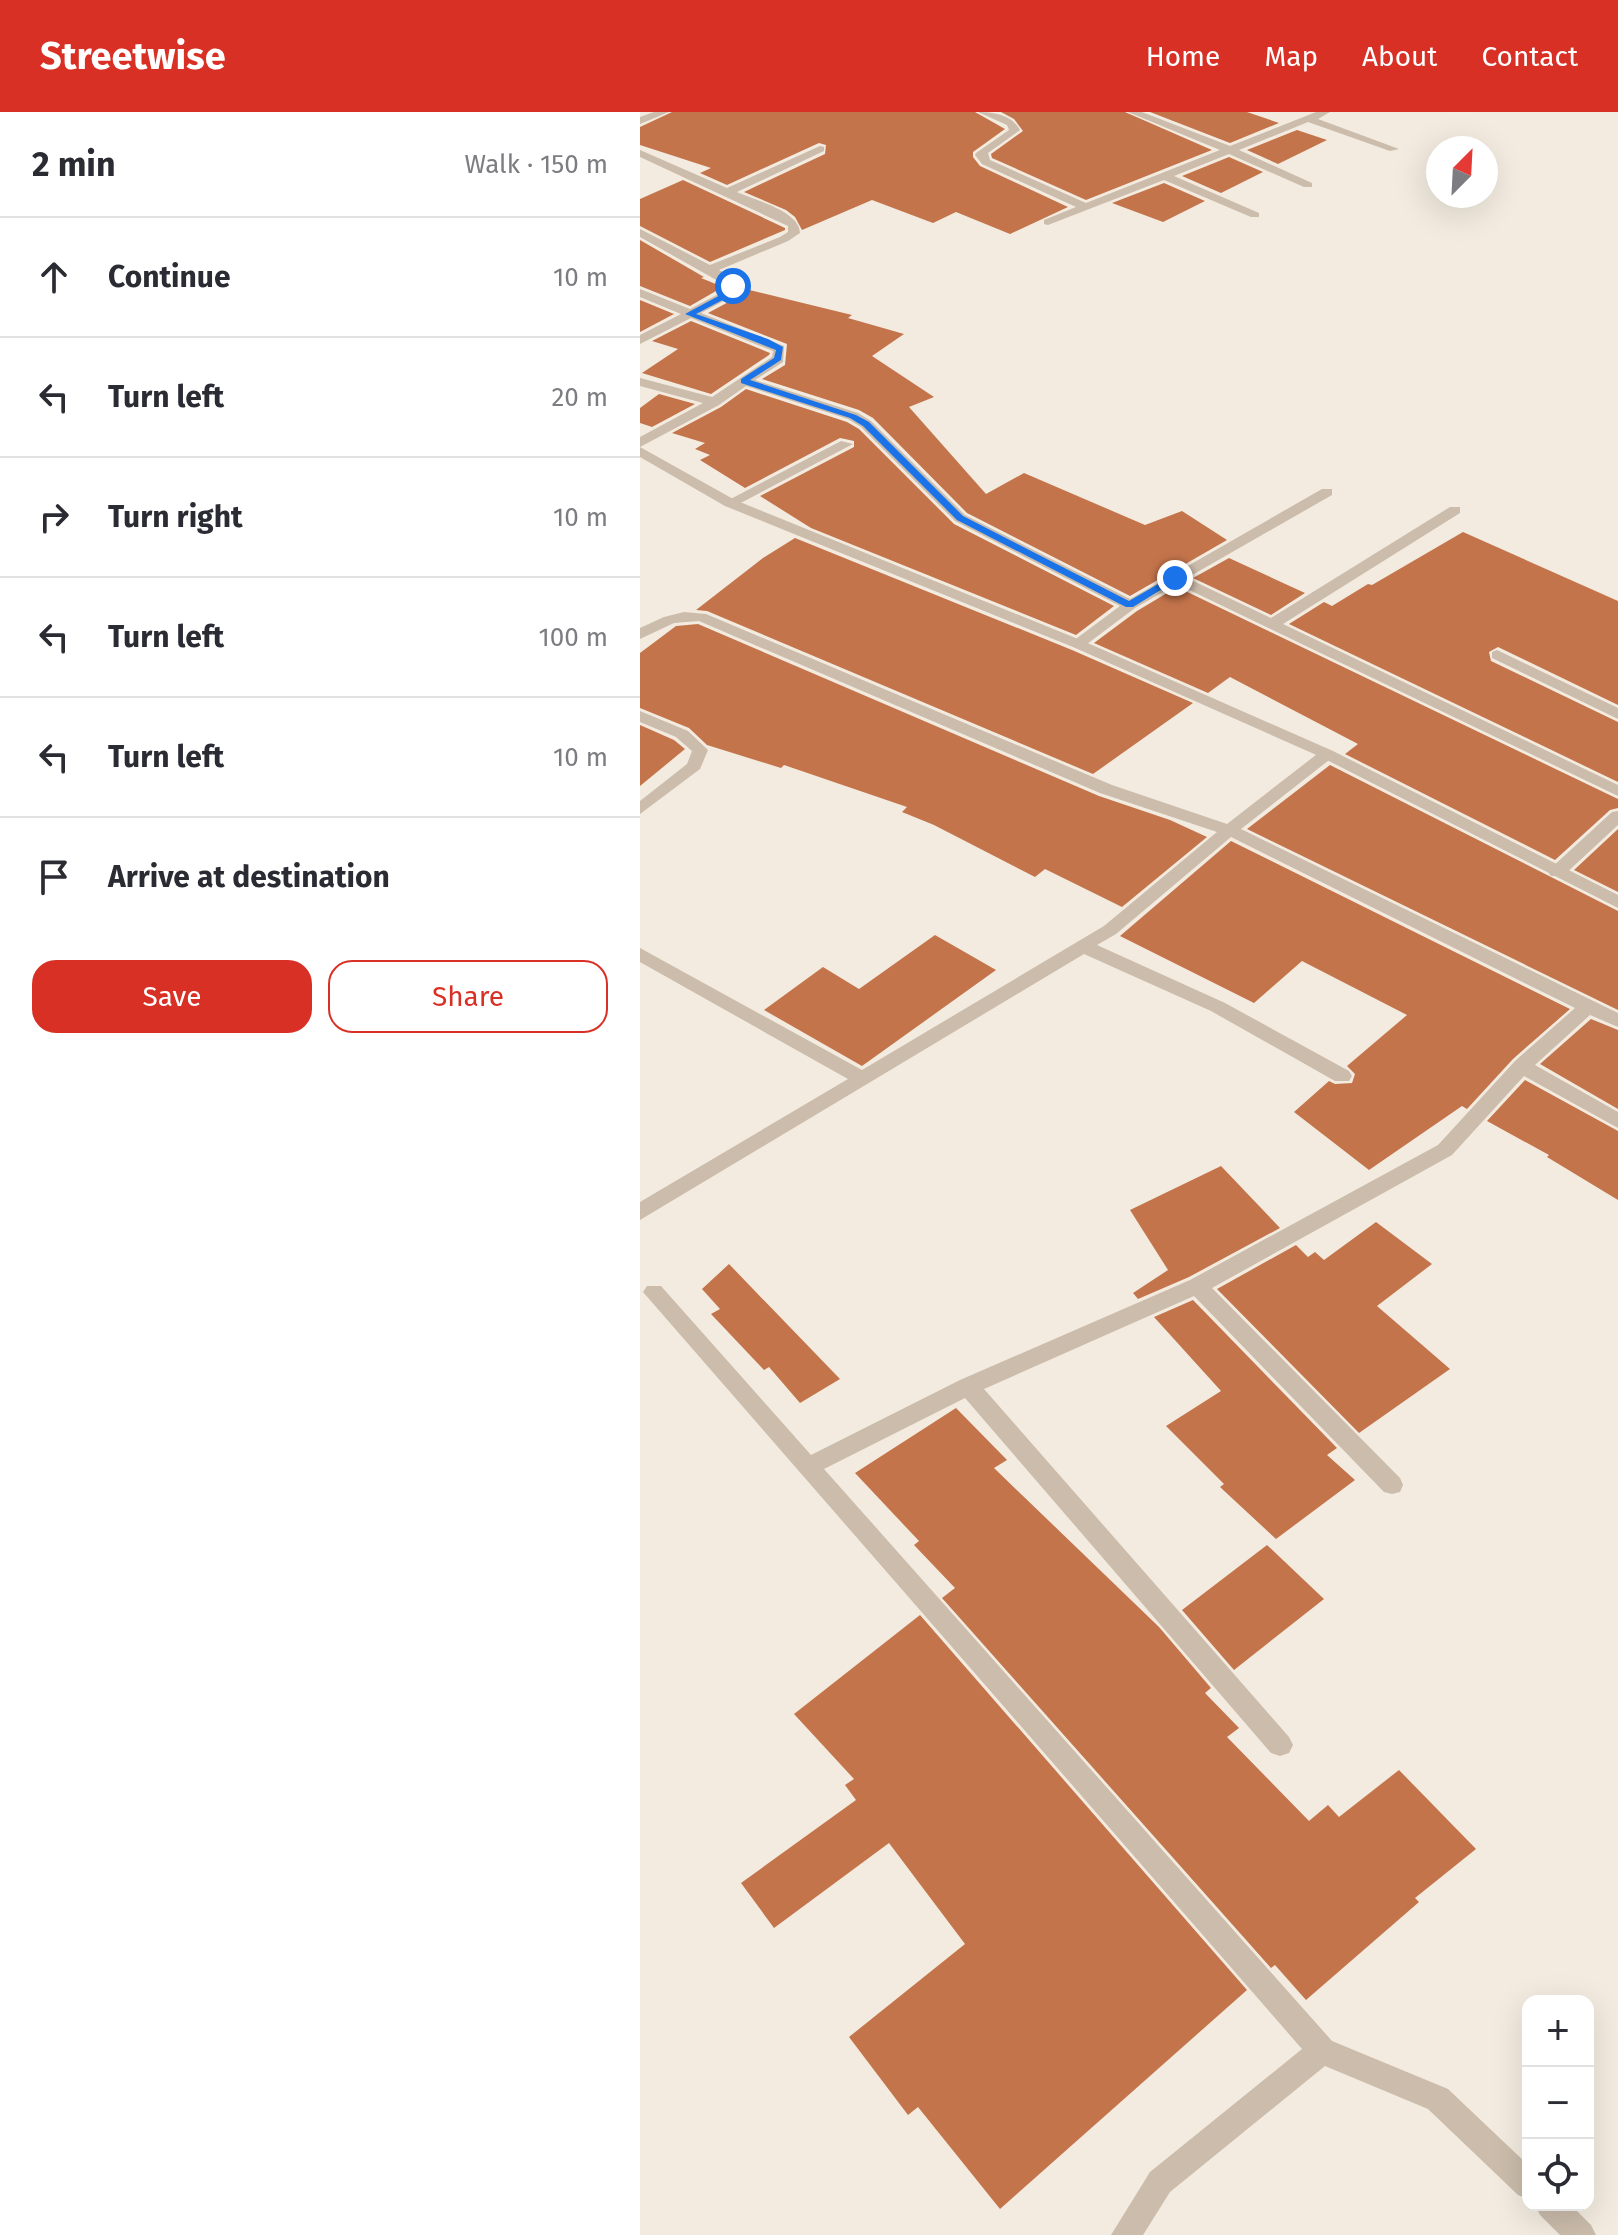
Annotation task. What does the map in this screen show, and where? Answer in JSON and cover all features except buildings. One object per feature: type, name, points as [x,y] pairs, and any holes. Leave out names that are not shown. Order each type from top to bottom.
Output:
[{"type":"street","points":[[983,112],[1011,123],[1015,130],[1010,136],[986,146],[980,155],[986,162],[1085,207]]},
{"type":"street","points":[[1133,112],[1308,185]]},
{"type":"street","points":[[1048,222],[1325,112]]},
{"type":"street","points":[[640,121],[656,113]]},
{"type":"street","points":[[1309,119],[1394,149]]},
{"type":"street","points":[[728,192],[820,149]]},
{"type":"street","points":[[640,153],[789,220],[794,226],[794,233],[709,270]]},
{"type":"street","points":[[1164,176],[1255,215]]},
{"type":"street","points":[[640,232],[728,280],[733,286],[729,293],[640,340]]},
{"type":"street","points":[[640,293],[780,349],[778,359],[714,402],[640,443]]},
{"type":"street","points":[[744,381],[853,416],[866,424],[960,518],[1130,605]]},
{"type":"street","points":[[640,382],[714,402]]},
{"type":"street","points":[[730,503],[846,444]]},
{"type":"street","points":[[640,451],[730,503],[1078,644],[1327,754],[1618,902]]},
{"type":"street","points":[[1078,644],[1130,605],[1327,492]]},
{"type":"street","points":[[1272,624],[1455,510]]},
{"type":"street","points":[[1175,578],[1618,791]]},
{"type":"street","points":[[640,634],[662,620],[681,615],[701,617],[1106,789],[1229,830],[1618,1021]]},
{"type":"street","points":[[1497,655],[1618,714]]},
{"type":"street","points":[[640,716],[682,734],[700,750],[694,766],[640,809]]},
{"type":"street","points":[[640,1212],[860,1077],[1110,930],[1229,830],[1327,754]]},
{"type":"street","points":[[1557,872],[1618,816]]},
{"type":"street","points":[[1083,946],[1218,1007],[1342,1076]]},
{"type":"street","points":[[640,954],[860,1077]]},
{"type":"street","points":[[808,1467],[968,1386],[1197,1286],[1445,1150],[1522,1066],[1589,1006]]},
{"type":"street","points":[[1522,1066],[1618,1121]]},
{"type":"street","points":[[1197,1286],[1392,1485]]},
{"type":"street","points":[[654,1292],[1322,2051],[1438,2099],[1522,2179]]},
{"type":"street","points":[[968,1386],[1280,1745]]},
{"type":"street","points":[[1126,2235],[1160,2182],[1322,2051]]},
{"type":"street","points":[[1556,2211],[1581,2235]]},
{"type":"route","points":[[733,286],[729,293],[689,314],[766,341],[780,349],[778,359],[744,381],[853,416],[866,424],[960,518],[1130,605],[1175,578]]}]
